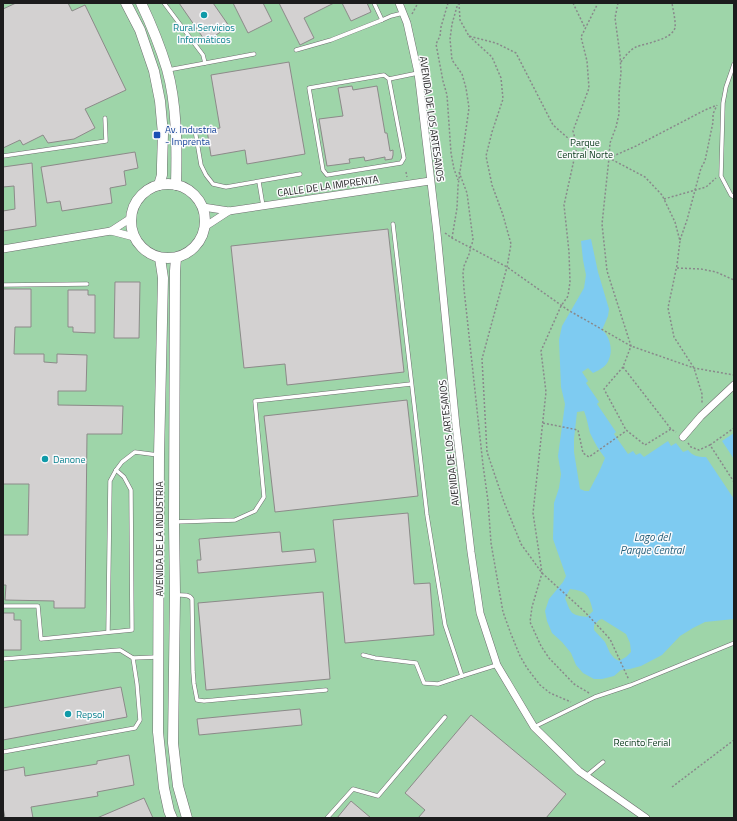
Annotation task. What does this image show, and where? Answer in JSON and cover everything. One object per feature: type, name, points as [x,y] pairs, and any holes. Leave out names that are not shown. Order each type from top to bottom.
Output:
[{"type":"street","points":[[126,3],[140,30],[154,71],[160,101],[162,134],[162,175],[160,185]]},
{"type":"street","points":[[141,3],[152,26],[167,70],[173,100],[176,130],[176,185]]},
{"type":"street","name":"AVENIDA DE LOS ARTESANOS","points":[[399,3],[407,23],[418,73],[437,234],[456,426],[471,552],[480,612],[496,665],[534,727],[579,771],[645,818]]},
{"type":"street","name":"CALLE DE LA IMPRENTA","points":[[203,207],[229,210],[430,181]]},
{"type":"street","points":[[160,185],[176,185],[187,189],[197,197],[206,216],[206,226],[196,247],[187,254],[176,258],[160,258],[149,254],[140,246],[134,237],[131,228],[131,218],[134,207],[140,197],[149,190],[160,185]]},
{"type":"street","name":"CALLE DE LA IMPRENTA","points":[[206,226],[229,210]]},
{"type":"street","points":[[3,249],[111,231],[131,218]]},
{"type":"street","points":[[111,231],[134,237]]},
{"type":"street","name":"AVENIDA DE LA INDUSTRIA","points":[[160,258],[164,278],[159,455],[158,732],[164,788],[172,818]]},
{"type":"street","name":"AVENIDA DE LA INDUSTRIA","points":[[176,258],[174,522],[176,595],[173,743],[178,786],[187,818]]},
{"type":"street","points":[[683,437],[734,385]]},
{"type":"lane","points":[[164,3],[203,55],[205,63]]},
{"type":"lane","points":[[374,3],[382,20]]},
{"type":"lane","points":[[296,50],[331,40],[391,16],[403,13]]},
{"type":"lane","points":[[167,70],[254,54]]},
{"type":"lane","points":[[734,64],[726,87],[723,103],[721,172],[721,176],[727,188],[734,197]]},
{"type":"lane","points":[[389,79],[418,73]]},
{"type":"lane","points":[[384,75],[389,79],[404,158],[401,163],[327,174],[323,170],[309,88],[384,75]]},
{"type":"lane","points":[[3,156],[106,141],[105,118]]},
{"type":"lane","points":[[176,130],[195,130],[202,165],[206,175],[213,184],[226,187],[300,174]]},
{"type":"lane","points":[[260,182],[263,206]]},
{"type":"lane","points":[[393,224],[426,515],[445,625],[462,676]]},
{"type":"lane","points":[[3,285],[87,284]]},
{"type":"lane","points":[[174,522],[235,520],[255,511],[264,497],[255,401],[411,384]]},
{"type":"lane","points":[[108,632],[110,481],[122,462],[135,452],[159,455]]},
{"type":"lane","points":[[3,606],[38,606],[41,639],[132,630],[132,490],[124,477],[116,470]]},
{"type":"lane","points":[[176,595],[188,595],[192,599],[194,678],[195,695],[197,700],[204,701],[326,690]]},
{"type":"lane","points":[[534,727],[596,697],[631,685],[734,643]]},
{"type":"lane","points":[[3,659],[120,650],[133,658],[158,657]]},
{"type":"lane","points":[[363,655],[416,663],[424,683],[438,684],[496,665]]},
{"type":"lane","points":[[3,752],[135,728],[140,720],[133,658]]},
{"type":"lane","points":[[327,818],[353,789],[378,796],[445,717]]},
{"type":"lane","points":[[586,776],[603,762]]},
{"type":"path","points":[[407,23],[418,3]]},
{"type":"path","points":[[448,3],[440,36],[436,44],[446,95],[451,153],[458,181]]},
{"type":"path","points":[[452,238],[457,208],[459,172],[469,108],[462,74],[452,60],[450,39],[452,24],[459,3]]},
{"type":"path","points":[[459,3],[460,20],[469,36],[492,57],[501,78],[503,99],[486,156],[492,185],[503,215],[511,244],[507,266],[482,359],[487,452],[504,502],[521,544],[542,572],[585,612],[610,640],[631,685]]},
{"type":"path","points":[[573,3],[585,28]]},
{"type":"path","points":[[596,697],[574,684],[549,658],[540,646],[530,622],[532,607],[542,572],[533,513],[546,392],[541,351],[561,306],[568,296],[570,282],[569,252],[564,205],[577,146],[573,132],[589,88],[587,61],[581,37],[598,3]]},
{"type":"path","points":[[618,3],[615,18],[621,62],[619,114],[610,143],[610,158],[602,224],[607,271],[631,346],[623,367],[604,389],[626,430],[645,445],[671,429]]},
{"type":"path","points":[[621,62],[625,56],[636,48],[671,34],[675,24],[672,3]]},
{"type":"path","points":[[469,36],[496,42],[516,53],[553,125],[577,146],[610,158],[645,177],[662,195],[675,222],[680,241]]},
{"type":"path","points":[[610,158],[716,105],[713,114],[713,122],[705,161],[700,168],[695,191],[680,241],[677,268],[668,308],[674,337],[694,368],[702,394],[702,416]]},
{"type":"path","points":[[459,172],[467,192],[472,232],[472,244],[463,273],[464,289],[488,501],[490,543],[503,612],[508,629],[520,656],[540,685],[550,693],[578,706]]},
{"type":"path","points":[[664,199],[706,188],[721,172]]},
{"type":"path","points":[[437,234],[445,233],[470,248],[507,266],[561,306],[631,346],[694,368],[734,375]]},
{"type":"path","points":[[677,268],[701,269],[716,272],[734,280]]},
{"type":"path","points":[[623,367],[671,429],[683,437],[691,447],[699,450],[710,445],[734,428]]},
{"type":"path","points":[[543,423],[578,430],[583,453],[590,457],[626,430]]},
{"type":"path","points":[[710,445],[734,482]]},
{"type":"path","points":[[672,787],[734,740]]},
{"type":"green space","points":[[3,3],[734,3],[734,818],[3,818]]},
{"type":"water","name":"Lago del Parque Central","points":[[591,239],[598,272],[609,309],[608,316],[602,330],[609,339],[611,352],[607,364],[603,368],[593,373],[588,368],[582,372],[588,381],[586,383],[599,402],[597,404],[616,432],[614,434],[628,454],[633,451],[636,455],[640,453],[644,457],[668,441],[671,446],[676,443],[683,452],[688,450],[696,456],[706,457],[734,499],[734,619],[705,622],[680,636],[662,655],[641,666],[621,670],[614,676],[602,679],[594,679],[583,673],[576,665],[571,653],[552,633],[545,611],[549,599],[566,576],[553,539],[554,503],[559,488],[561,474],[558,456],[565,404],[561,387],[559,340],[562,326],[584,288],[586,275],[581,241]],"holes":[[[584,411],[590,433],[605,458],[589,491],[580,489],[574,452],[577,412]],[[570,589],[580,591],[584,593],[590,601],[593,611],[587,617],[574,614],[570,610],[565,598]],[[602,619],[626,634],[630,643],[631,652],[626,657],[619,661],[610,653],[605,642],[594,630],[594,625]]]},
{"type":"water","points":[[734,433],[734,459],[722,441]]},
{"type":"building","points":[[16,3],[68,3],[72,11],[85,5],[126,90],[85,109],[95,128],[74,139],[48,143],[43,135],[23,145],[20,140],[3,148],[3,9]]},
{"type":"building","name":"Rural Servicios Informáticos","points":[[179,3],[213,3],[229,26],[206,42]]},
{"type":"building","points":[[233,3],[263,3],[272,21],[248,33]]},
{"type":"building","points":[[279,3],[334,3],[304,18],[314,38],[300,45]]},
{"type":"building","points":[[342,3],[367,3],[371,12],[351,21]]},
{"type":"building","points":[[289,62],[305,154],[247,164],[245,150],[211,156],[207,130],[220,128],[211,75]]},
{"type":"building","points":[[352,86],[353,90],[377,86],[385,133],[387,133],[390,151],[393,150],[392,159],[385,160],[385,157],[365,161],[364,157],[349,159],[350,163],[327,166],[319,119],[343,116],[338,88]]},
{"type":"building","points":[[135,152],[138,168],[124,171],[126,185],[110,188],[112,203],[62,211],[60,201],[47,203],[41,167]]},
{"type":"building","points":[[32,163],[36,226],[3,231],[3,211],[15,209],[14,186],[3,187],[3,167]]},
{"type":"building","points":[[388,229],[404,372],[287,385],[285,364],[244,368],[231,246]]},
{"type":"building","points":[[115,282],[140,282],[139,338],[114,338]]},
{"type":"building","name":"Danone","points":[[3,289],[31,289],[31,327],[15,327],[14,354],[44,354],[44,362],[57,363],[57,354],[87,355],[86,391],[58,391],[58,405],[123,406],[122,434],[87,434],[85,608],[54,608],[54,601],[5,600],[6,585],[3,585],[3,535],[28,535],[29,484],[3,484]]},
{"type":"building","points":[[68,290],[88,290],[88,295],[95,295],[95,333],[73,332],[73,327],[68,327]]},
{"type":"building","points":[[407,400],[418,496],[275,512],[264,416]]},
{"type":"building","points":[[408,513],[414,584],[430,583],[434,635],[345,643],[333,520]]},
{"type":"building","points":[[280,532],[282,552],[314,549],[316,562],[198,573],[197,560],[201,560],[199,539]]},
{"type":"building","points":[[323,592],[330,679],[206,690],[198,603]]},
{"type":"building","points":[[3,613],[14,613],[14,620],[21,620],[21,650],[3,650]]},
{"type":"building","name":"Repsol","points":[[121,687],[127,717],[3,740],[3,708]]},
{"type":"building","points":[[300,709],[302,725],[199,735],[197,719]]},
{"type":"building","points":[[471,715],[566,794],[546,818],[418,818],[425,810],[405,793]]},
{"type":"building","points":[[129,755],[134,785],[97,792],[98,796],[31,807],[33,818],[5,818],[3,807],[3,771],[24,767],[25,776],[97,764],[97,761]]},
{"type":"building","points":[[144,798],[153,818],[97,818]]},
{"type":"building","points":[[351,801],[371,818],[337,818]]},
{"type":"place","name":"Rural Servicios Informáticos","points":[[204,15]]},
{"type":"place","name":"Av. Industria - Imprenta","points":[[157,135]]},
{"type":"place","name":"Danone","points":[[45,459]]},
{"type":"place","name":"Repsol","points":[[68,714]]},
{"type":"park label","name":"Parque Central Norte","points":[[585,148]]},
{"type":"park label","name":"Recinto Ferial","points":[[642,742]]}]
